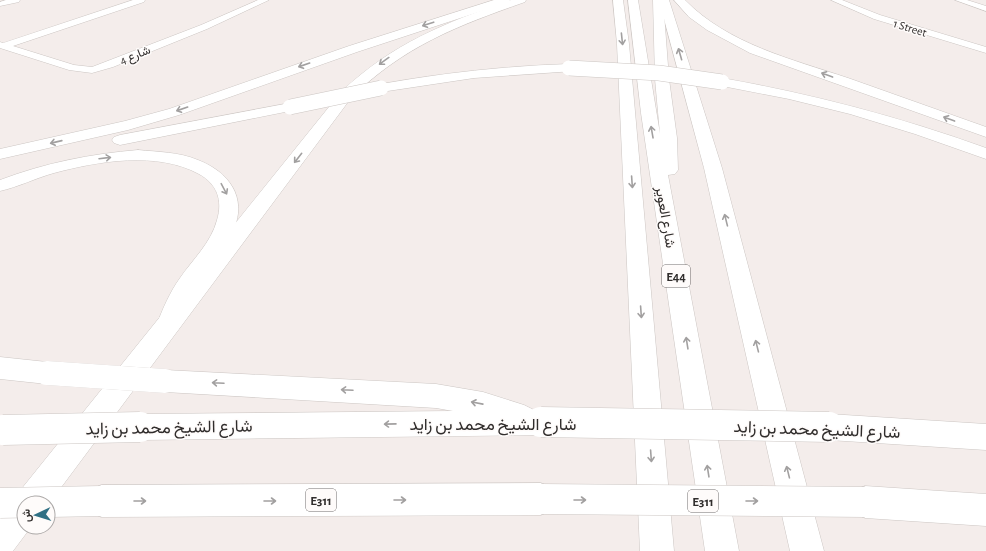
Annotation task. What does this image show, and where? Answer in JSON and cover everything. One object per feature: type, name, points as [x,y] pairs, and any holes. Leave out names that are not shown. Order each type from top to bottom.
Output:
[{"type":"main road","points":[[0,154],[128,125],[174,112],[353,49],[505,0]]},
{"type":"main road","points":[[36,495],[343,99],[357,83],[388,58],[422,39],[458,22],[521,0]]},
{"type":"main road","name":"شارع العوير","points":[[618,0],[623,52],[658,551]]},
{"type":"main road","name":"شارع العوير","points":[[633,0],[649,114],[722,551]]},
{"type":"main road","points":[[658,0],[662,79],[669,138],[669,233]]},
{"type":"main road","points":[[664,0],[715,176],[807,551]]},
{"type":"main road","points":[[679,0],[688,10],[706,24],[747,46],[986,132]]},
{"type":"main road","points":[[0,164],[428,79],[475,73],[569,68],[651,72],[722,82],[816,100],[909,126],[986,154]]},
{"type":"main road","points":[[0,186],[36,173],[62,166],[86,161],[132,156],[169,158],[184,161],[208,172],[218,179],[228,198],[229,209],[227,222],[221,235],[184,290],[169,324]]},
{"type":"main road","points":[[0,368],[47,373],[165,381],[436,396],[483,404],[541,422]]},
{"type":"main road","name":"شارع الشيخ محمد بن زايد","points":[[1,430],[541,422],[829,427],[986,437]]},
{"type":"main road","name":"E311","points":[[0,503],[101,501],[541,499],[865,502],[986,510]]},
{"type":"main road","points":[[0,541],[16,520]]},
{"type":"street","points":[[0,4],[16,0]]},
{"type":"street","points":[[2,45],[140,0]]},
{"type":"street","name":"شارع 4","points":[[2,45],[73,68],[92,70],[109,65],[204,27],[265,0]]},
{"type":"street","name":"1 Street","points":[[835,0],[888,21],[986,50]]},
{"type":"street","points":[[958,0],[986,9]]}]
